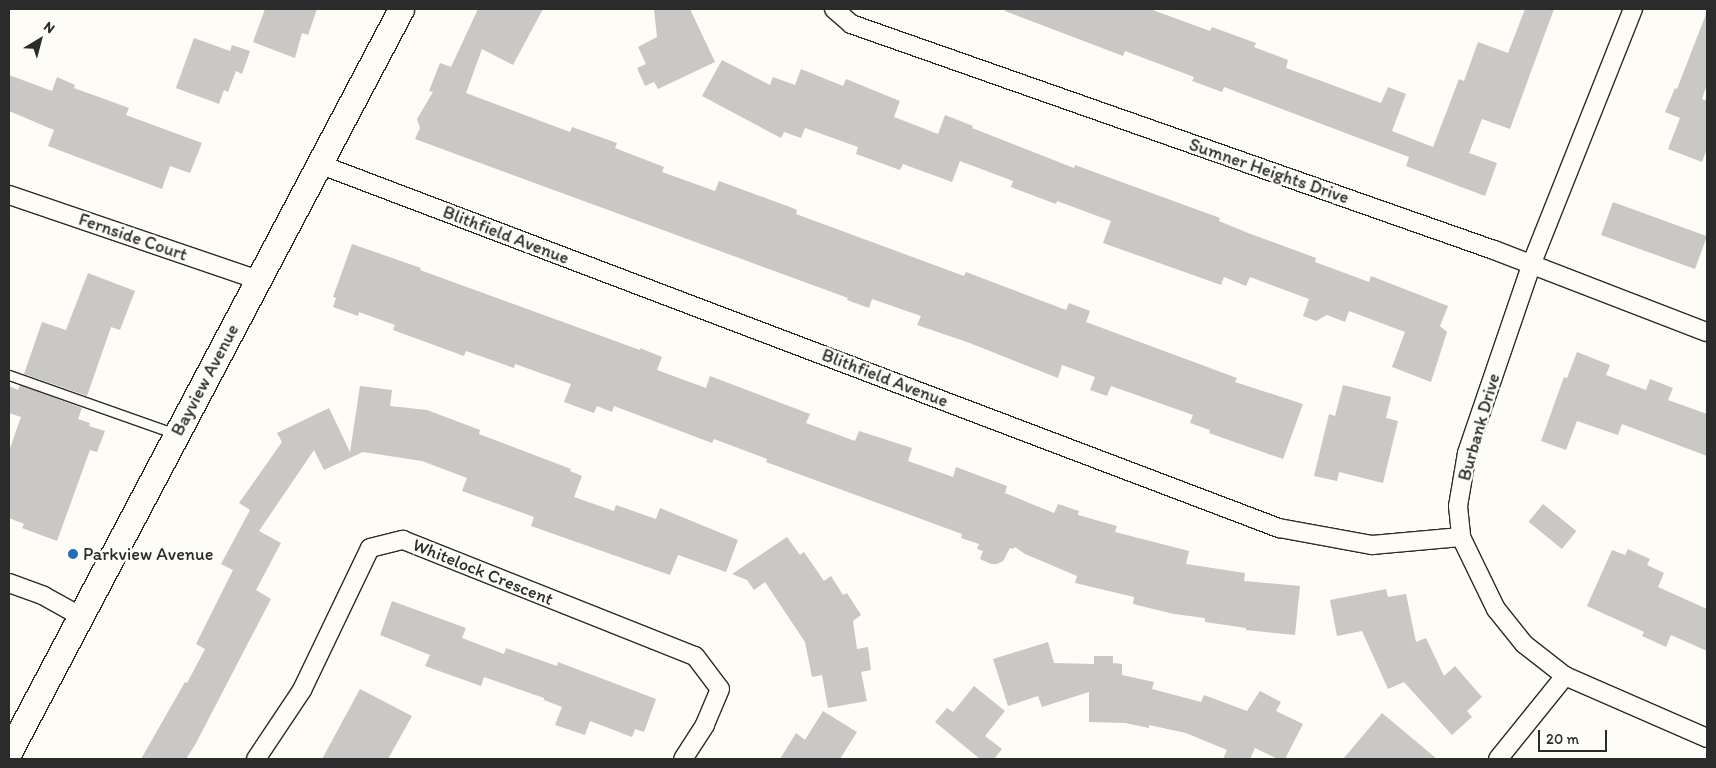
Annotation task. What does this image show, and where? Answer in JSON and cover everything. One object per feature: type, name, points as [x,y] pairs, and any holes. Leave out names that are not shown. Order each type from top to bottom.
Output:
[{"type":"main road","name":"Bayview Avenue","points":[[9,752],[401,9]]},
{"type":"street","name":"Sumner Heights Drive","points":[[834,9],[851,24],[860,28],[1532,263],[1707,332]]},
{"type":"street","name":"Burbank Drive","points":[[1633,9],[1532,263],[1468,453],[1458,506],[1461,537],[1496,609],[1524,644],[1565,676],[1707,738]]},
{"type":"street","name":"Blithfield Avenue","points":[[319,164],[1280,528],[1372,545],[1461,537]]},
{"type":"street","name":"Fernside Court","points":[[9,195],[258,280]]},
{"type":"street","name":"Whitelock Crescent","points":[[256,759],[302,690],[370,548],[403,540],[695,656],[720,690],[704,726],[683,759]]},
{"type":"street","points":[[9,583],[44,596],[80,616]]},
{"type":"street","points":[[1498,759],[1565,676]]},
{"type":"lane","points":[[9,375],[177,434]]},
{"type":"building","points":[[265,9],[317,9],[308,35],[302,33],[295,58],[253,42]]},
{"type":"building","points":[[478,9],[543,9],[513,65],[482,49],[466,93],[570,132],[572,127],[617,143],[615,148],[664,167],[662,172],[715,191],[719,181],[797,210],[796,214],[964,276],[966,272],[1066,310],[1069,303],[1090,311],[1086,322],[1237,378],[1235,382],[1303,404],[1283,459],[1209,433],[1210,430],[1190,423],[1193,415],[1111,386],[1107,396],[1090,390],[1095,377],[1062,365],[1058,378],[967,342],[917,325],[921,316],[872,299],[869,308],[847,300],[848,298],[415,139],[420,128],[417,119],[433,92],[429,91],[440,63],[451,67]]},
{"type":"building","points":[[654,9],[690,9],[715,62],[658,89],[654,82],[645,86],[637,68],[646,64],[638,47],[657,37]]},
{"type":"building","points":[[1006,9],[1150,9],[1210,31],[1212,27],[1256,43],[1254,47],[1288,60],[1286,68],[1381,103],[1388,87],[1406,94],[1392,131],[1433,147],[1459,79],[1464,81],[1478,42],[1508,53],[1525,9],[1554,9],[1510,129],[1482,119],[1469,153],[1497,163],[1485,196],[1406,166],[1409,157],[1224,87],[1222,92],[1192,81],[1194,77],[1125,51],[1123,56],[1005,11]]},
{"type":"building","points":[[1706,14],[1707,84],[1702,99],[1707,101],[1707,149],[1702,162],[1668,149],[1680,118],[1665,112],[1675,88],[1677,89]]},
{"type":"building","points":[[194,38],[230,51],[232,45],[250,51],[242,74],[236,71],[228,92],[224,90],[219,104],[176,88]]},
{"type":"building","points":[[722,60],[770,85],[773,77],[795,85],[801,69],[843,86],[846,79],[900,101],[894,117],[938,134],[945,115],[973,126],[972,128],[1074,168],[1075,165],[1220,218],[1219,221],[1316,258],[1315,262],[1369,282],[1371,276],[1448,306],[1440,326],[1447,332],[1431,382],[1392,367],[1405,332],[1349,311],[1345,322],[1327,315],[1316,321],[1303,316],[1309,299],[1250,277],[1246,286],[1224,277],[1221,285],[1103,243],[1111,221],[1057,201],[1056,204],[1011,187],[1013,181],[960,161],[952,182],[903,164],[900,170],[856,154],[858,147],[805,128],[801,138],[784,132],[781,138],[702,96]]},
{"type":"building","points":[[9,75],[52,91],[57,77],[75,85],[74,88],[129,108],[126,115],[202,143],[190,173],[170,166],[162,189],[48,146],[54,130],[9,111]]},
{"type":"building","points":[[1613,202],[1707,236],[1695,269],[1601,235]]},
{"type":"building","points":[[352,244],[640,350],[640,348],[662,357],[657,370],[706,388],[710,376],[810,414],[806,423],[855,441],[859,431],[912,448],[908,461],[953,477],[956,467],[1007,486],[1005,493],[1054,513],[1058,504],[1079,511],[1078,515],[1117,526],[1115,532],[1189,551],[1186,564],[1245,573],[1244,581],[1300,586],[1295,635],[1246,630],[1246,628],[1205,622],[1205,618],[1174,614],[1133,604],[1134,597],[1075,583],[1077,576],[1025,554],[1015,547],[1013,549],[1010,548],[1003,561],[991,564],[980,559],[983,551],[977,549],[979,544],[961,538],[962,534],[766,462],[767,459],[714,439],[712,443],[614,406],[612,412],[597,406],[594,413],[564,402],[571,384],[515,364],[514,368],[466,351],[464,356],[393,330],[395,325],[359,312],[358,316],[333,307],[336,298],[333,297]]},
{"type":"building","points":[[88,273],[135,291],[120,330],[111,327],[87,396],[24,374],[42,322],[66,330]]},
{"type":"building","points":[[1577,352],[1610,365],[1606,375],[1646,390],[1650,379],[1673,388],[1668,400],[1707,414],[1707,456],[1622,424],[1618,435],[1577,421],[1566,450],[1541,441],[1564,377],[1567,378]]},
{"type":"building","points":[[20,385],[82,408],[78,419],[90,423],[89,426],[105,431],[97,452],[90,450],[57,541],[22,528],[24,524],[9,518],[9,451],[21,417],[9,413],[9,386],[18,390]]},
{"type":"building","points":[[1343,385],[1391,397],[1386,418],[1398,421],[1383,483],[1339,472],[1337,481],[1314,476],[1329,414],[1335,416]]},
{"type":"building","points":[[360,386],[392,390],[390,406],[427,410],[480,430],[479,434],[571,469],[570,471],[582,476],[574,497],[614,511],[616,505],[656,519],[660,508],[738,540],[726,572],[678,555],[670,575],[531,526],[534,517],[462,491],[467,478],[422,461],[363,452],[324,470],[314,450],[259,531],[281,543],[256,590],[271,599],[195,745],[186,759],[141,759],[185,682],[187,683],[205,649],[196,644],[233,570],[221,564],[250,510],[239,503],[282,442],[277,433],[329,408],[350,452]]},
{"type":"building","points":[[1543,504],[1576,531],[1562,549],[1529,522]]},
{"type":"building","points":[[787,537],[800,555],[804,552],[824,581],[831,576],[843,595],[847,593],[861,615],[853,621],[857,649],[868,647],[871,670],[861,672],[867,701],[828,708],[822,675],[812,677],[805,642],[765,582],[754,590],[747,580],[732,574]]},
{"type":"building","points":[[1628,549],[1650,559],[1647,565],[1664,573],[1658,587],[1707,609],[1707,651],[1671,635],[1666,647],[1642,636],[1644,632],[1587,606],[1612,550],[1625,555]]},
{"type":"building","points":[[1386,589],[1388,597],[1406,594],[1416,642],[1426,638],[1444,676],[1455,666],[1482,697],[1467,711],[1472,717],[1452,735],[1404,682],[1388,689],[1362,631],[1337,636],[1330,600]]},
{"type":"building","points":[[392,601],[466,628],[462,638],[504,654],[506,648],[557,666],[558,662],[656,699],[644,732],[635,729],[632,737],[590,721],[585,735],[555,725],[562,707],[544,700],[544,698],[484,677],[481,686],[425,666],[430,655],[380,635]]},
{"type":"building","points":[[1048,642],[1054,663],[1094,664],[1094,656],[1113,656],[1113,663],[1122,664],[1122,675],[1154,682],[1152,689],[1201,702],[1204,695],[1247,711],[1260,691],[1281,702],[1276,711],[1303,724],[1285,759],[1278,759],[1255,748],[1250,759],[1223,759],[1227,750],[1186,733],[1149,725],[1149,728],[1125,723],[1089,722],[1089,692],[1042,707],[1038,696],[1008,706],[993,659]]},
{"type":"building","points":[[974,686],[1005,711],[985,736],[1002,749],[994,759],[980,759],[935,722],[947,708],[953,712]]},
{"type":"building","points":[[360,689],[412,716],[388,759],[322,759]]},
{"type":"building","points":[[823,711],[857,732],[840,759],[780,759],[796,733],[805,740]]},
{"type":"building","points":[[1382,713],[1437,759],[1343,759]]},
{"type":"place","name":"Parkview Avenue","points":[[73,554]]}]
